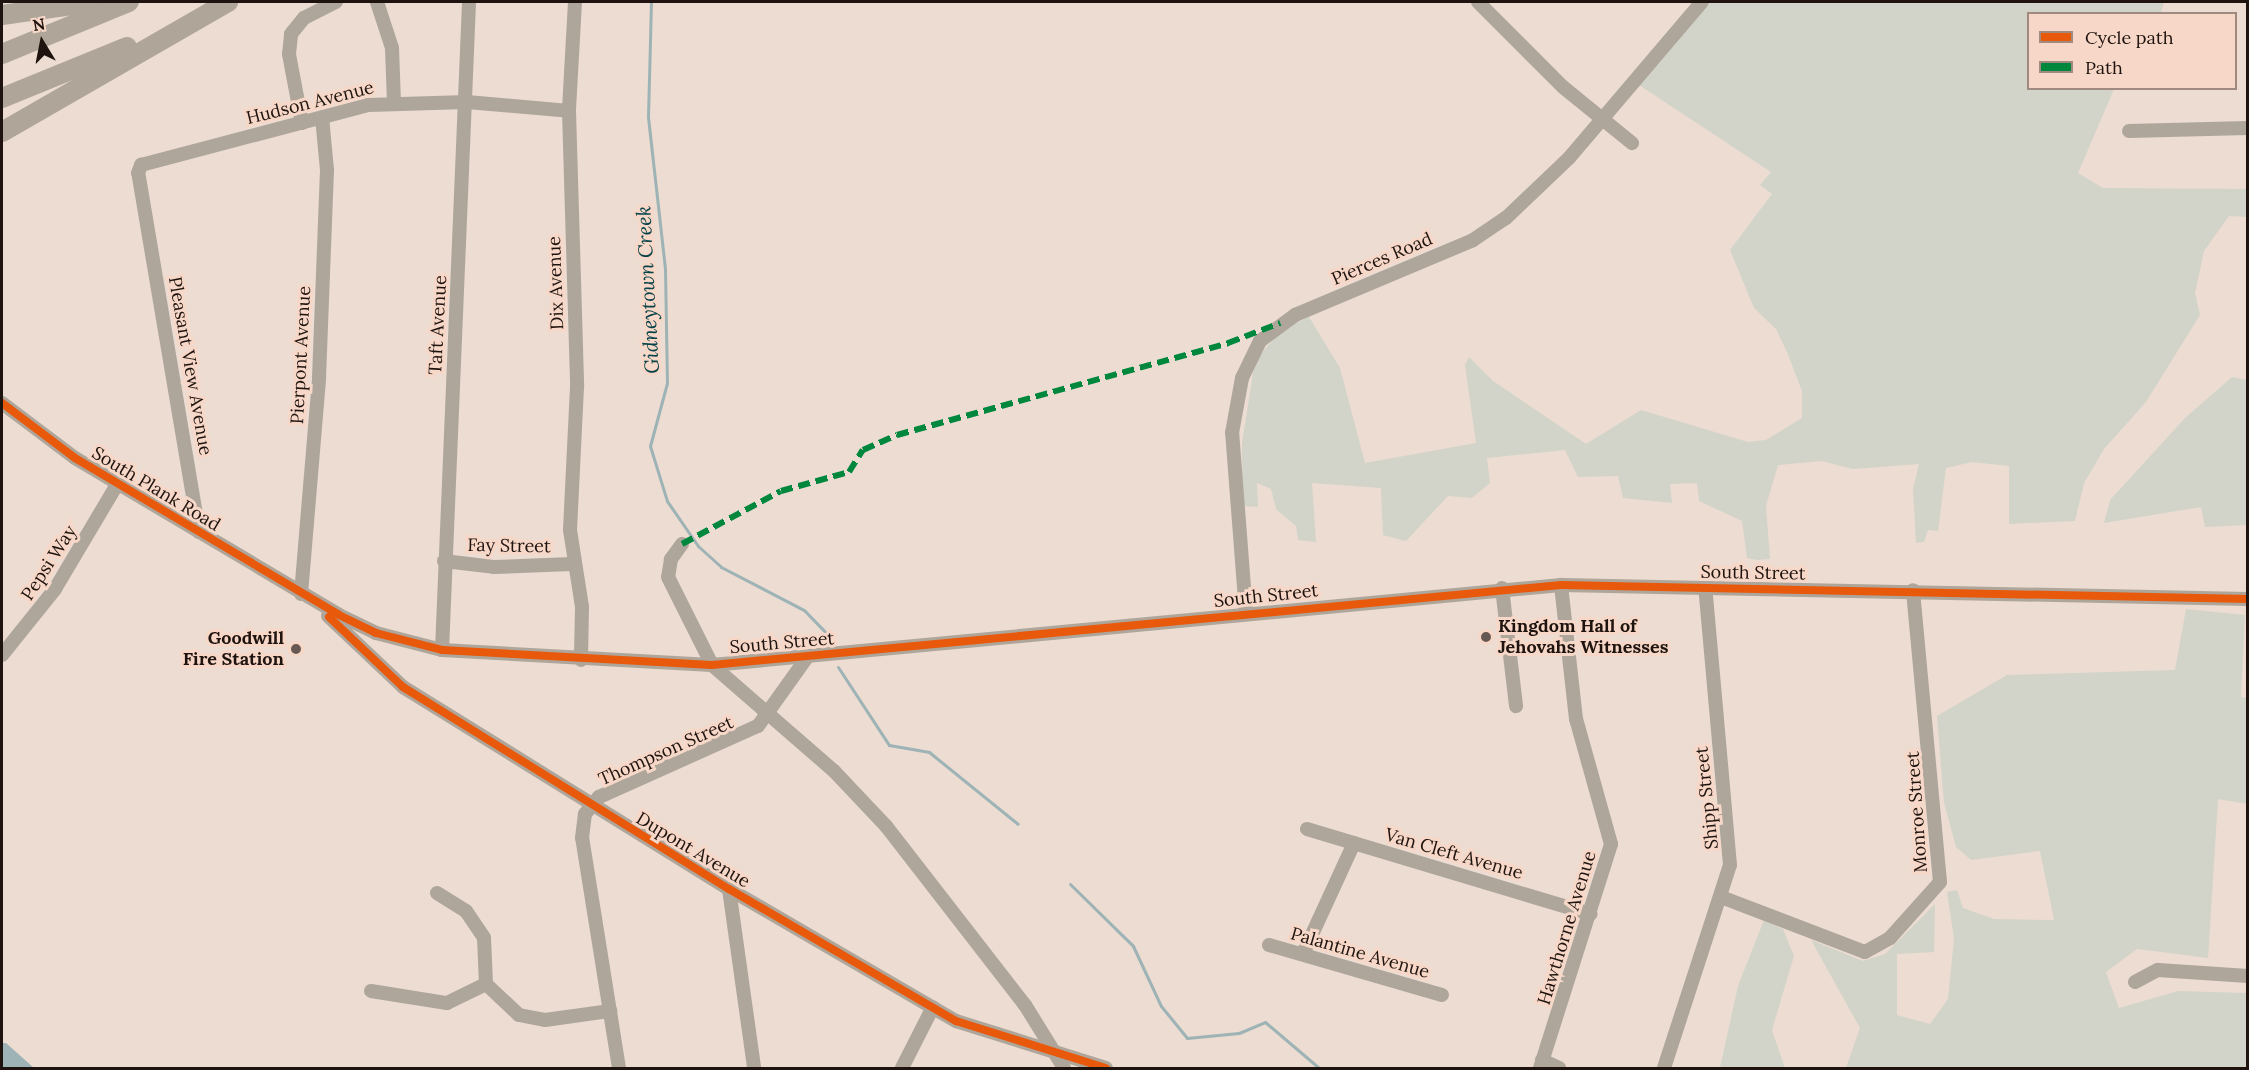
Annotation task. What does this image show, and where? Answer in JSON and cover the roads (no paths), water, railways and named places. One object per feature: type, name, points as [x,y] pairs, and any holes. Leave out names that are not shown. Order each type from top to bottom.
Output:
[{"type":"highway","points":[[2,15],[93,2]]},
{"type":"highway","points":[[2,54],[129,2]]},
{"type":"highway","points":[[2,98],[227,2]]},
{"type":"highway","points":[[2,132],[227,2]]},
{"type":"street","points":[[302,123],[289,54],[291,34],[304,18],[336,2]]},
{"type":"street","points":[[377,2],[392,48],[394,102]]},
{"type":"street","name":"Taft Avenue","points":[[442,650],[444,561],[467,102],[469,2]]},
{"type":"street","name":"Dix Avenue","points":[[575,2],[569,111],[577,387],[572,564],[582,607],[582,660]]},
{"type":"street","points":[[1478,2],[1601,120],[1632,143]]},
{"type":"street","name":"Pierces Road","points":[[1246,613],[1232,433],[1242,378],[1260,341],[1295,315],[1473,240],[1544,184],[1702,2]]},
{"type":"street","name":"Hudson Avenue","points":[[144,206],[138,173],[147,162],[322,117],[394,102],[467,102],[569,111]]},
{"type":"street","name":"Pierpont Avenue","points":[[301,594],[319,378],[327,170],[322,117]]},
{"type":"street","points":[[2129,131],[2247,128]]},
{"type":"street","name":"Pleasant View Avenue","points":[[144,206],[199,532]]},
{"type":"street","name":"South Plank Road","points":[[2,403],[118,483],[301,594]]},
{"type":"street","name":"Pepsi Way","points":[[2,655],[55,589],[118,483]]},
{"type":"street","points":[[682,544],[671,559],[668,577],[712,664],[771,714],[886,826],[1025,1005],[1064,1068]]},
{"type":"street","name":"Fay Street","points":[[444,561],[494,567],[572,564]]},
{"type":"street","name":"South Street","points":[[301,594],[376,633],[442,650],[582,660],[712,664],[1502,588],[1561,585],[1913,590],[2247,599]]},
{"type":"street","name":"Hawthorne Avenue","points":[[1541,1064],[1591,914],[1611,844],[1576,719],[1561,585]]},
{"type":"street","name":"Shipp Street","points":[[1664,1068],[1721,897],[1731,858],[1705,587]]},
{"type":"street","points":[[1502,588],[1516,706]]},
{"type":"street","name":"Monroe Street","points":[[1721,897],[1864,952],[1890,938],[1914,905],[1940,882],[1913,590]]},
{"type":"street","name":"Dupont Avenue","points":[[301,594],[403,687],[729,889],[933,1007],[988,1033],[1106,1068]]},
{"type":"street","name":"Thompson Street","points":[[619,1068],[582,838],[591,804],[758,726],[771,714],[808,656]]},
{"type":"street","name":"Van Cleft Avenue","points":[[1307,829],[1591,914]]},
{"type":"street","points":[[1303,954],[1354,843]]},
{"type":"street","points":[[729,889],[754,1068]]},
{"type":"street","points":[[437,893],[466,911],[484,938],[486,984],[509,1008],[531,1019],[610,1011]]},
{"type":"street","name":"Palantine Avenue","points":[[1269,945],[1442,995]]},
{"type":"street","points":[[2135,982],[2158,970],[2247,976]]},
{"type":"street","points":[[371,991],[447,1003],[486,984]]},
{"type":"street","points":[[902,1068],[933,1007]]},
{"type":"street","points":[[1541,1064],[1559,1068]]},
{"type":"waterway","name":"Gidneytown Creek","points":[[651,2],[648,117],[665,269],[667,383],[650,446],[667,501],[698,546],[721,567],[804,610],[829,636]]},
{"type":"waterway","name":"Gidneytown Creek","points":[[838,667],[889,745],[929,752],[1018,824]]},
{"type":"waterway","name":"Gidneytown Creek","points":[[1070,884],[1133,946],[1161,1006],[1187,1038],[1239,1033],[1265,1022],[1319,1068]]},
{"type":"place","name":"Kingdom Hall of Jehovahs Witnesses","points":[[1486,637]]},
{"type":"place","name":"Goodwill Fire Station","points":[[296,649]]}]
